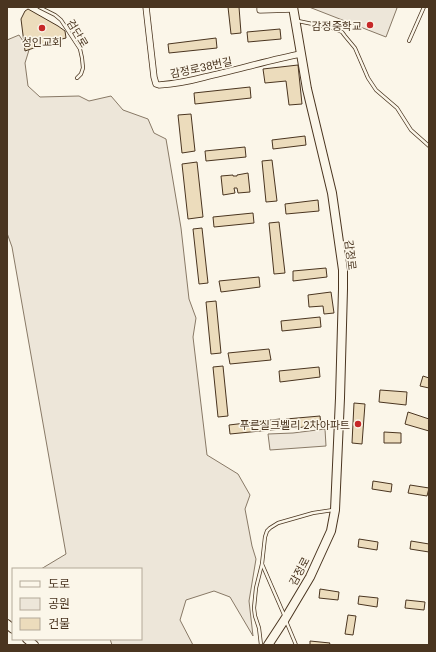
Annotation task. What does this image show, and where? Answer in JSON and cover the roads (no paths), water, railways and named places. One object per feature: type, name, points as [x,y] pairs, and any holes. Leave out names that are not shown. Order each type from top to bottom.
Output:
[{"type":"street","name":"감정로38번길","points":[[146,7],[154,77],[156,84],[159,85],[241,69],[268,61],[301,54]]},
{"type":"street","points":[[260,7],[260,10],[293,8]]},
{"type":"street","name":"감정로","points":[[268,645],[310,577],[328,539],[334,522],[335,510],[343,270],[332,193],[308,89],[293,8]]},
{"type":"lane","name":"검단로","points":[[38,7],[55,15],[61,20],[80,49],[83,68],[81,74],[77,78]]},
{"type":"lane","points":[[409,41],[424,7]]},
{"type":"lane","points":[[295,20],[332,28],[342,32],[355,48],[368,78],[376,90],[397,108],[411,130],[429,146]]},
{"type":"lane","points":[[261,645],[254,602],[267,531],[273,525],[278,523],[335,510]]},
{"type":"lane","name":"감정로","points":[[262,564],[296,645]]},
{"type":"place","name":"감정중학교","points":[[370,25]]},
{"type":"place","name":"성인교회","points":[[42,28]]},
{"type":"place","name":"푸른실크벨리 2차아파트","points":[[358,424]]}]
